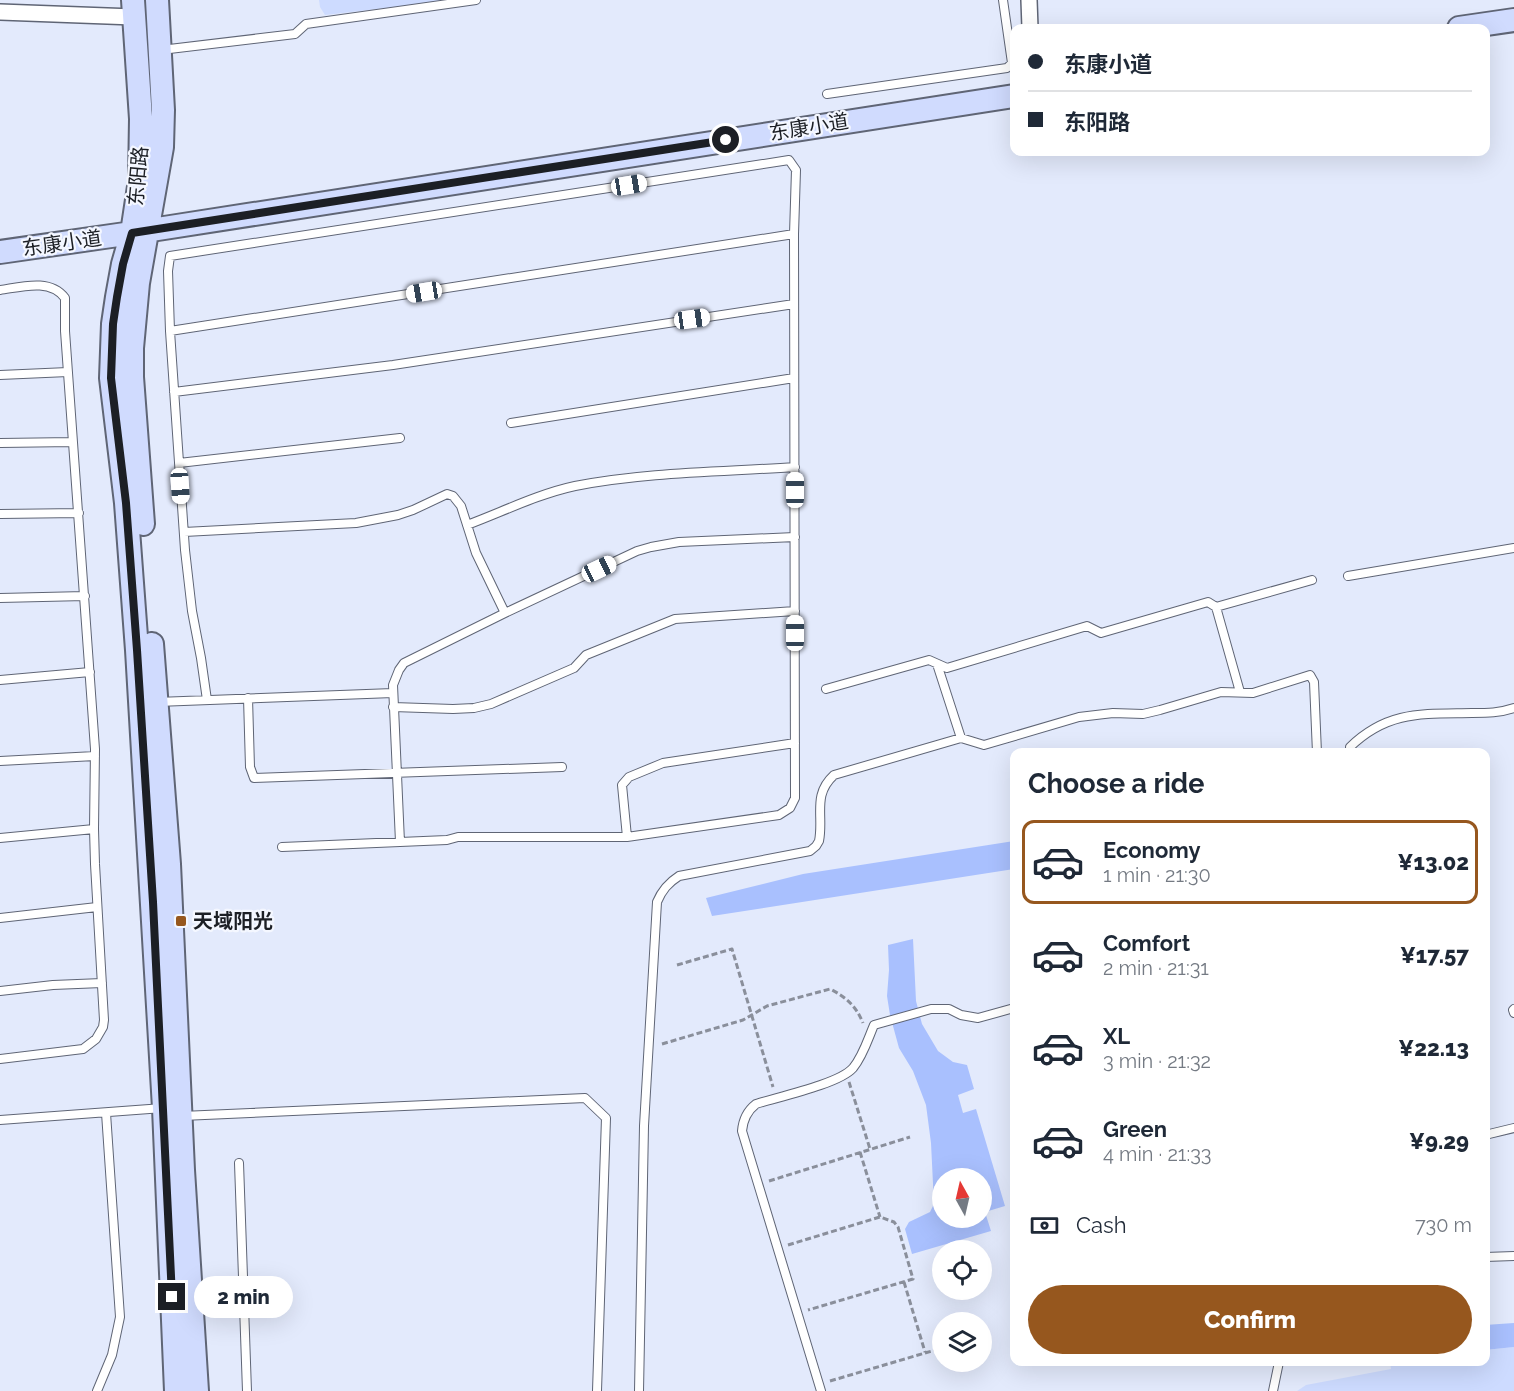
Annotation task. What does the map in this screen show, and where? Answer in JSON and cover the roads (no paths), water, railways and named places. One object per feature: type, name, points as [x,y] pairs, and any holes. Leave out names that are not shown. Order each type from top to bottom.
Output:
[{"type":"main road","name":"东阳路","points":[[157,0],[163,110],[160,164],[140,232],[123,264],[113,324],[111,378],[126,503],[172,1112],[197,1391]]},
{"type":"main road","name":"东阳路","points":[[134,8],[142,149],[138,283],[132,377],[169,864],[176,1391]]},
{"type":"main road","points":[[1486,24],[1514,20]]},
{"type":"main road","name":"东康小道","points":[[0,252],[1010,97]]},
{"type":"street","points":[[1029,0],[1030,24]]},
{"type":"street","points":[[0,12],[134,8]]},
{"type":"lane","points":[[160,51],[296,34],[306,24],[476,0]]},
{"type":"lane","points":[[1003,0],[1010,36]]},
{"type":"lane","points":[[827,94],[1007,68],[1010,65]]},
{"type":"lane","points":[[207,700],[189,590],[184,532],[170,331],[168,271],[170,256],[789,160],[796,170],[794,234],[795,798],[793,803],[779,815],[627,837],[458,837],[447,840],[282,846]]},
{"type":"lane","points":[[170,331],[794,234]]},
{"type":"lane","points":[[0,290],[42,285],[50,286],[65,298],[65,331],[95,756],[94,828],[104,1020],[100,1033],[90,1045],[83,1049],[0,1059]]},
{"type":"lane","points":[[174,392],[393,365],[794,304]]},
{"type":"lane","points":[[0,375],[68,372]]},
{"type":"lane","points":[[511,423],[795,378]]},
{"type":"lane","points":[[179,463],[400,438]]},
{"type":"lane","points":[[0,443],[73,442]]},
{"type":"lane","points":[[467,525],[546,494],[573,487],[636,477],[795,467]]},
{"type":"lane","points":[[184,532],[356,523],[398,515],[447,494],[453,496],[461,506],[480,562],[505,613]]},
{"type":"lane","points":[[0,514],[79,513]]},
{"type":"lane","points":[[400,842],[393,685],[404,663],[637,551],[679,542],[795,537]]},
{"type":"lane","points":[[1348,576],[1514,548]]},
{"type":"lane","points":[[1216,608],[1312,580]]},
{"type":"lane","points":[[0,598],[85,596]]},
{"type":"lane","points":[[826,689],[929,660],[947,668],[1087,626],[1101,633],[1208,602],[1216,608],[1240,692]]},
{"type":"lane","points":[[393,707],[463,709],[490,704],[574,668],[586,654],[675,619],[795,611]]},
{"type":"lane","points":[[937,664],[961,738]]},
{"type":"lane","points":[[0,680],[90,672]]},
{"type":"lane","points":[[639,1391],[644,1126],[657,902],[665,886],[679,876],[810,851],[819,841],[821,794],[828,780],[834,775],[961,738],[984,745],[1079,717],[1113,713],[1143,714],[1221,692],[1253,693],[1310,675],[1314,682],[1317,748]]},
{"type":"lane","points":[[157,702],[393,693]]},
{"type":"lane","points":[[248,698],[250,767],[254,778],[561,767]]},
{"type":"lane","points":[[1350,748],[1368,732],[1401,717],[1501,712],[1514,708]]},
{"type":"lane","points":[[627,837],[622,785],[629,777],[663,763],[795,743]]},
{"type":"lane","points":[[0,761],[95,756]]},
{"type":"lane","points":[[0,838],[94,828]]},
{"type":"lane","points":[[0,918],[97,908]]},
{"type":"lane","points":[[0,991],[102,983]]},
{"type":"lane","points":[[820,1388],[742,1131],[747,1113],[756,1104],[833,1081],[847,1074],[858,1062],[874,1025],[931,1009],[949,1009],[961,1015],[978,1018],[1010,1009]]},
{"type":"lane","points":[[0,1120],[106,1113],[585,1098],[606,1118],[597,1391]]},
{"type":"lane","points":[[97,1391],[112,1355],[120,1317],[106,1113]]},
{"type":"lane","points":[[1490,1134],[1514,1128]]},
{"type":"lane","points":[[239,1163],[247,1391]]},
{"type":"lane","points":[[1490,1257],[1514,1256]]},
{"type":"lane","points":[[1273,1391],[1278,1366]]},
{"type":"water","points":[[1010,842],[1010,870],[712,916],[706,898],[803,874]]},
{"type":"water","points":[[913,939],[916,1001],[922,1024],[938,1051],[953,1062],[967,1065],[974,1089],[958,1095],[963,1113],[976,1109],[1005,1206],[992,1210],[992,1168],[932,1168],[926,1105],[913,1071],[899,1048],[890,1015],[887,996],[888,945]]},
{"type":"water","points":[[932,1208],[932,1228],[990,1228],[991,1231],[960,1240],[932,1240],[932,1248],[912,1254],[905,1229],[909,1222],[930,1212]]},
{"type":"water","points":[[1514,1323],[1514,1347],[1490,1349],[1490,1325]]},
{"type":"place","name":"天域阳光","points":[[181,921]]}]
